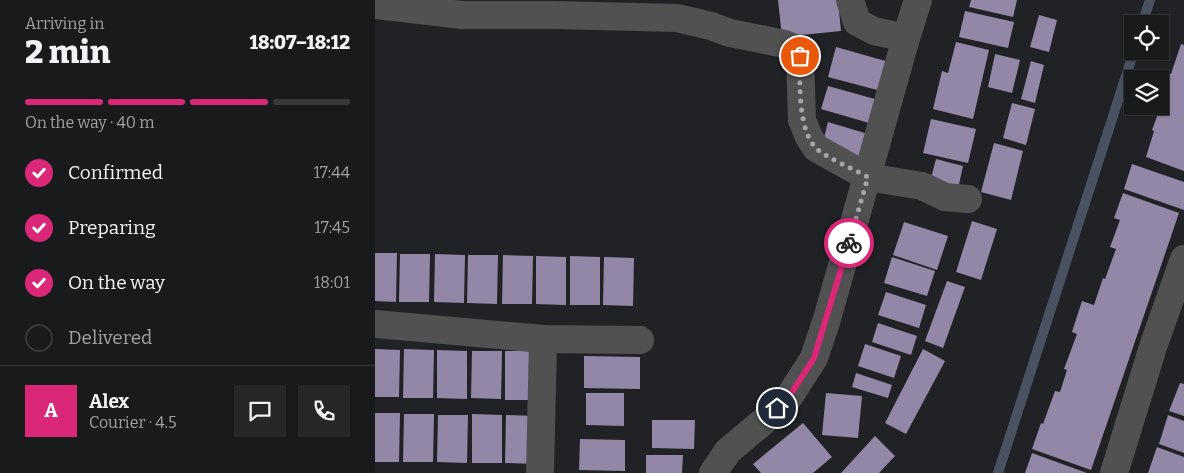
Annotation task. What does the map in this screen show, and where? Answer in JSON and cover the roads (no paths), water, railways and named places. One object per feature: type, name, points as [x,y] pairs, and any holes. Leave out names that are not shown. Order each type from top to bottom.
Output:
[{"type":"street","points":[[850,0],[857,22],[874,31],[906,38]]},
{"type":"street","points":[[713,473],[728,451],[789,397],[814,358],[868,177],[916,0]]},
{"type":"street","points":[[375,5],[462,15],[677,18],[711,26],[730,33],[785,44],[794,48],[800,56],[802,120],[816,148],[868,177],[922,186],[945,198],[968,199]]},
{"type":"street","points":[[1114,473],[1153,347],[1184,259]]},
{"type":"street","points":[[375,324],[543,339],[639,340]]},
{"type":"street","points":[[540,473],[543,339]]},
{"type":"waterway","points":[[1145,15],[1150,0]]},
{"type":"waterway","points":[[998,473],[1131,60]]}]
